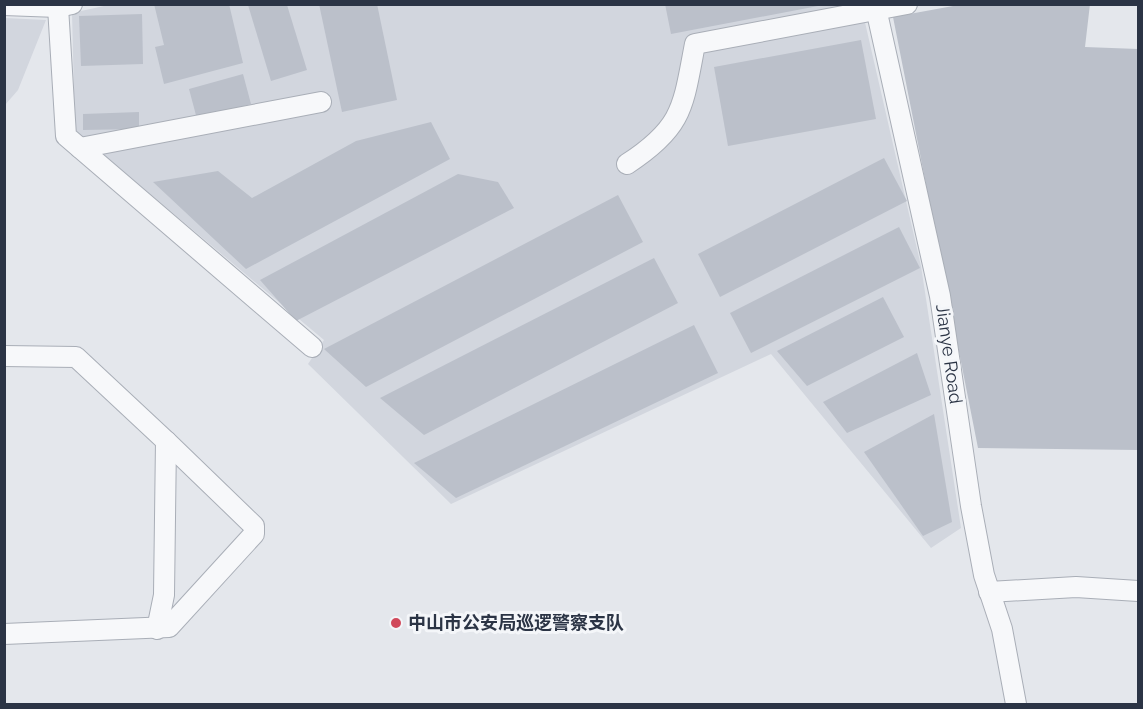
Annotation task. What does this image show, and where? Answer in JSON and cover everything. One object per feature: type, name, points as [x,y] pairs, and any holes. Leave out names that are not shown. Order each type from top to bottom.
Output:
[{"type":"street","points":[[627,164],[656,146],[672,127],[685,93],[695,44],[875,7],[907,4]]},
{"type":"street","points":[[4,5],[65,6],[66,136],[312,346]]},
{"type":"street","name":"Jianye Road","points":[[875,7],[940,296],[971,506],[989,592],[1002,629],[1016,705]]},
{"type":"street","points":[[80,148],[321,102]]},
{"type":"street","points":[[4,356],[76,357],[254,526],[254,534],[169,627],[4,634]]},
{"type":"street","points":[[157,629],[164,595],[166,441]]},
{"type":"street","points":[[989,592],[1076,587],[1138,591]]},
{"type":"shaded area","points":[[113,4],[861,5],[921,266],[961,528],[931,548],[771,354],[451,504],[308,364],[324,340],[75,131],[72,13]]},
{"type":"shaded area","points":[[5,18],[46,20],[18,90],[5,105]]},
{"type":"building","points":[[154,4],[229,4],[243,63],[164,84],[155,47],[164,45]]},
{"type":"building","points":[[319,4],[377,4],[397,100],[342,112]]},
{"type":"building","points":[[665,4],[818,4],[818,6],[671,34]]},
{"type":"building","points":[[964,4],[1090,4],[1085,47],[1138,49],[1138,450],[978,448],[893,17]]},
{"type":"building","points":[[248,5],[287,5],[307,70],[271,81]]},
{"type":"building","points":[[142,14],[143,64],[81,66],[79,16]]},
{"type":"building","points":[[861,40],[876,119],[728,146],[714,67]]},
{"type":"building","points":[[243,74],[251,104],[197,119],[189,89]]},
{"type":"building","points":[[139,112],[139,129],[83,130],[83,114]]},
{"type":"building","points":[[431,122],[450,159],[246,269],[153,182],[218,171],[252,198],[356,141]]},
{"type":"building","points":[[884,158],[907,201],[720,297],[698,254]]},
{"type":"building","points":[[458,174],[498,182],[514,208],[296,321],[260,280]]},
{"type":"building","points":[[618,195],[643,242],[366,387],[324,349]]},
{"type":"building","points":[[899,227],[920,268],[751,353],[730,313]]},
{"type":"building","points":[[654,258],[678,303],[424,435],[380,398]]},
{"type":"building","points":[[883,297],[904,337],[807,386],[777,351]]},
{"type":"building","points":[[694,325],[718,373],[456,498],[414,463]]},
{"type":"building","points":[[917,353],[931,395],[847,433],[823,402]]},
{"type":"building","points":[[934,414],[952,522],[923,536],[864,452]]},
{"type":"place","name":"中山市公安局巡逻警察支队","points":[[396,623]]}]
